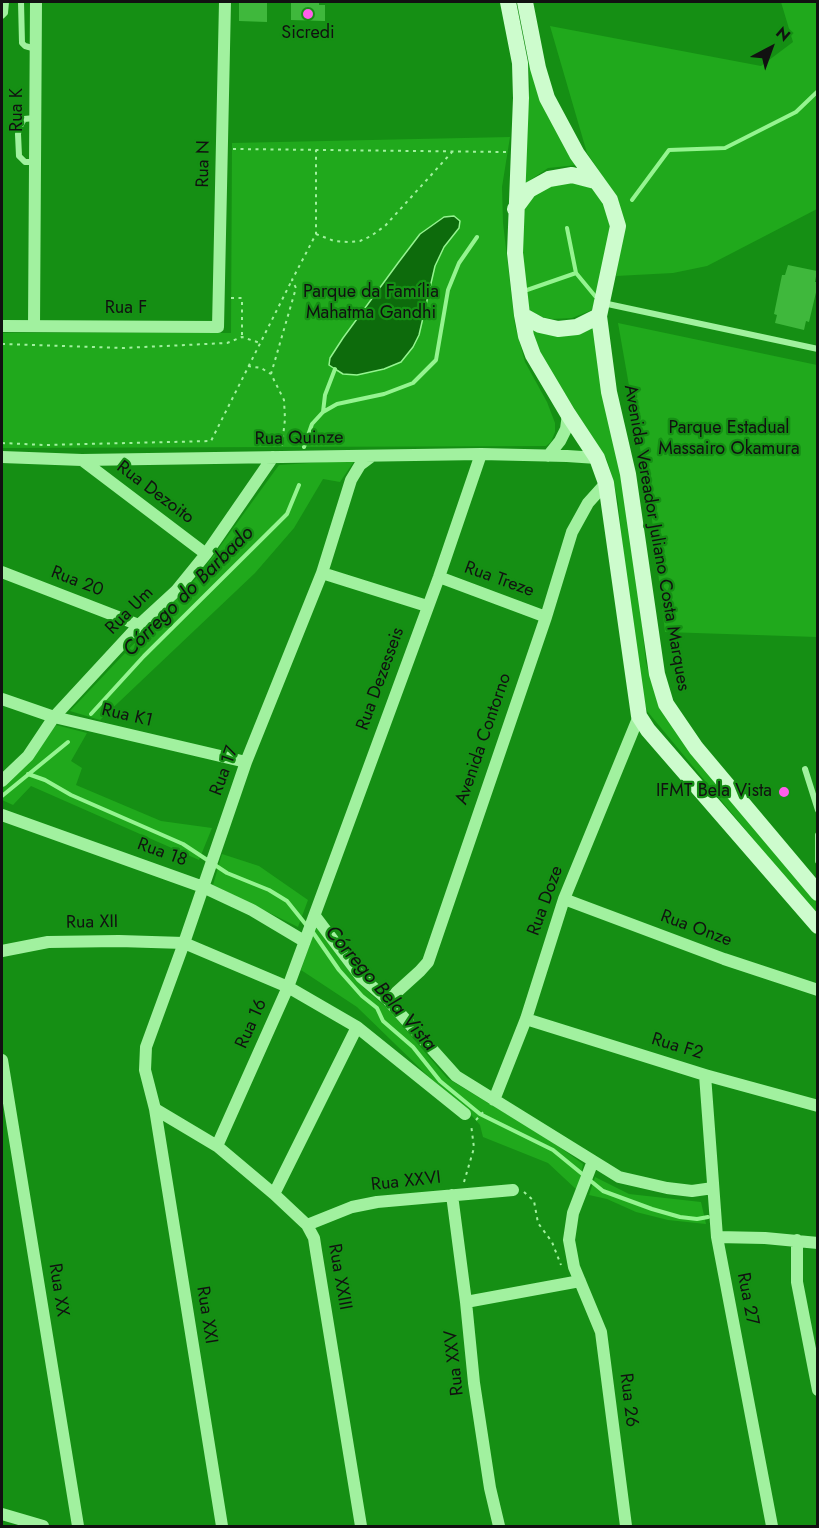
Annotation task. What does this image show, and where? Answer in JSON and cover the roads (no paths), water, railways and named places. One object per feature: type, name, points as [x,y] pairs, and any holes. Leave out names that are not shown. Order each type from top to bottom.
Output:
[{"type":"main road","points":[[508,2],[520,63],[521,98],[515,253],[522,315],[533,355],[597,458],[606,483],[639,716],[648,730],[818,926]]},
{"type":"main road","points":[[522,315],[540,325],[558,329],[577,327],[601,310],[618,226],[610,200],[573,146],[547,98],[538,68],[525,2]]},
{"type":"main road","points":[[515,209],[529,190],[549,178],[572,175],[595,181]]},
{"type":"main road","name":"Avenida Vereador Juliano Costa Marques","points":[[601,310],[609,392],[628,474],[657,674],[666,704],[696,748],[815,884]]},
{"type":"street","name":"Rua K","points":[[34,326],[36,2]]},
{"type":"street","name":"Rua N","points":[[218,327],[225,2]]},
{"type":"street","name":"Rua F","points":[[2,326],[218,327]]},
{"type":"street","points":[[548,456],[566,429],[568,414]]},
{"type":"street","name":"Rua Quinze","points":[[2,457],[82,460],[481,454],[597,458]]},
{"type":"street","name":"Rua Dezesseis","points":[[314,918],[439,577],[481,454]]},
{"type":"street","name":"Rua 17","points":[[155,1109],[145,1070],[146,1047],[246,762],[322,573],[351,480],[360,465],[372,456]]},
{"type":"street","name":"Rua Um","points":[[2,781],[28,756],[54,717],[138,626],[176,591],[206,554],[273,457]]},
{"type":"street","name":"Rua Dezoito","points":[[82,460],[206,554]]},
{"type":"street","name":"Avenida Contorno","points":[[388,1000],[428,962],[546,617],[572,532],[588,503],[606,483]]},
{"type":"street","name":"Rua 20","points":[[2,572],[138,626]]},
{"type":"street","points":[[322,573],[427,606]]},
{"type":"street","name":"Rua Treze","points":[[439,577],[546,617]]},
{"type":"street","name":"Rua K1","points":[[2,699],[54,717],[246,762]]},
{"type":"street","name":"Rua Doze","points":[[491,1104],[526,1019],[564,899],[639,716]]},
{"type":"street","name":"Rua 18","points":[[3,820],[203,887],[305,939]]},
{"type":"street","name":"Rua Onze","points":[[564,899],[724,959],[818,990]]},
{"type":"street","points":[[314,918],[361,977],[388,1000],[456,1076],[491,1104],[591,1165],[619,1177],[692,1191],[713,1188]]},
{"type":"street","name":"Rua 16","points":[[217,1146],[288,987],[314,918]]},
{"type":"street","name":"Rua XII","points":[[2,951],[48,942],[119,940],[184,943]]},
{"type":"street","points":[[184,943],[288,987],[357,1028],[470,1118]]},
{"type":"street","name":"Rua F2","points":[[526,1019],[705,1075],[818,1106]]},
{"type":"street","points":[[274,1194],[357,1028]]},
{"type":"street","name":"Rua XX","points":[[2,1060],[78,1527]]},
{"type":"street","name":"Rua 27","points":[[705,1075],[717,1233],[772,1527]]},
{"type":"street","name":"Rua XXIII","points":[[155,1109],[217,1146],[307,1225],[314,1238],[361,1527]]},
{"type":"street","name":"Rua XXI","points":[[155,1109],[222,1527]]},
{"type":"street","name":"Rua 26","points":[[591,1165],[573,1213],[569,1240],[574,1267],[601,1332],[626,1527]]},
{"type":"street","name":"Rua XXVI","points":[[307,1225],[352,1207],[377,1202],[513,1190]]},
{"type":"street","name":"Rua XXV","points":[[456,1194],[476,1394],[490,1488],[499,1527]]},
{"type":"street","points":[[717,1233],[818,1243]]},
{"type":"street","points":[[797,1240],[797,1282],[818,1390]]},
{"type":"street","points":[[466,1302],[580,1281]]},
{"type":"street","points":[[2,1514],[43,1527]]},
{"type":"lane","points":[[2,16],[5,13],[6,2]]},
{"type":"lane","points":[[21,2],[22,43],[36,50]]},
{"type":"lane","points":[[601,310],[818,349]]},
{"type":"lane","points":[[805,769],[818,810]]},
{"type":"lane","points":[[818,835],[818,861]]},
{"type":"waterway","name":"Córrego do Barbado","points":[[632,200],[669,150],[725,148],[796,112],[818,91]]},
{"type":"waterway","points":[[567,228],[576,273]]},
{"type":"waterway","name":"Córrego do Barbado","points":[[304,447],[312,424],[323,412],[337,404],[384,394],[413,383],[436,360],[448,290],[459,263],[477,237]]},
{"type":"waterway","points":[[527,290],[576,273],[595,296]]},
{"type":"waterway","points":[[323,412],[325,395],[335,369]]},
{"type":"waterway","name":"Córrego do Barbado","points":[[91,714],[144,656],[287,514],[299,485]]},
{"type":"waterway","name":"Córrego do Barbado","points":[[2,796],[68,742]]},
{"type":"waterway","name":"Córrego Bela Vista","points":[[28,774],[183,844],[227,873],[269,890],[287,901],[307,926]]},
{"type":"waterway","name":"Córrego Bela Vista","points":[[312,931],[339,970],[362,996],[377,1008],[383,1021],[413,1047],[440,1081],[480,1114],[553,1150],[603,1191],[680,1217],[697,1219],[708,1217]]},
{"type":"place","name":"Sicredi","points":[[308,14]]},
{"type":"place","name":"IFMT Bela Vista","points":[[784,792]]},
{"type":"park label","name":"Parque da Família Mahatma Gandhi","points":[[371,303]]},
{"type":"park label","name":"Parque Estadual Massairo Okamura","points":[[729,439]]}]
